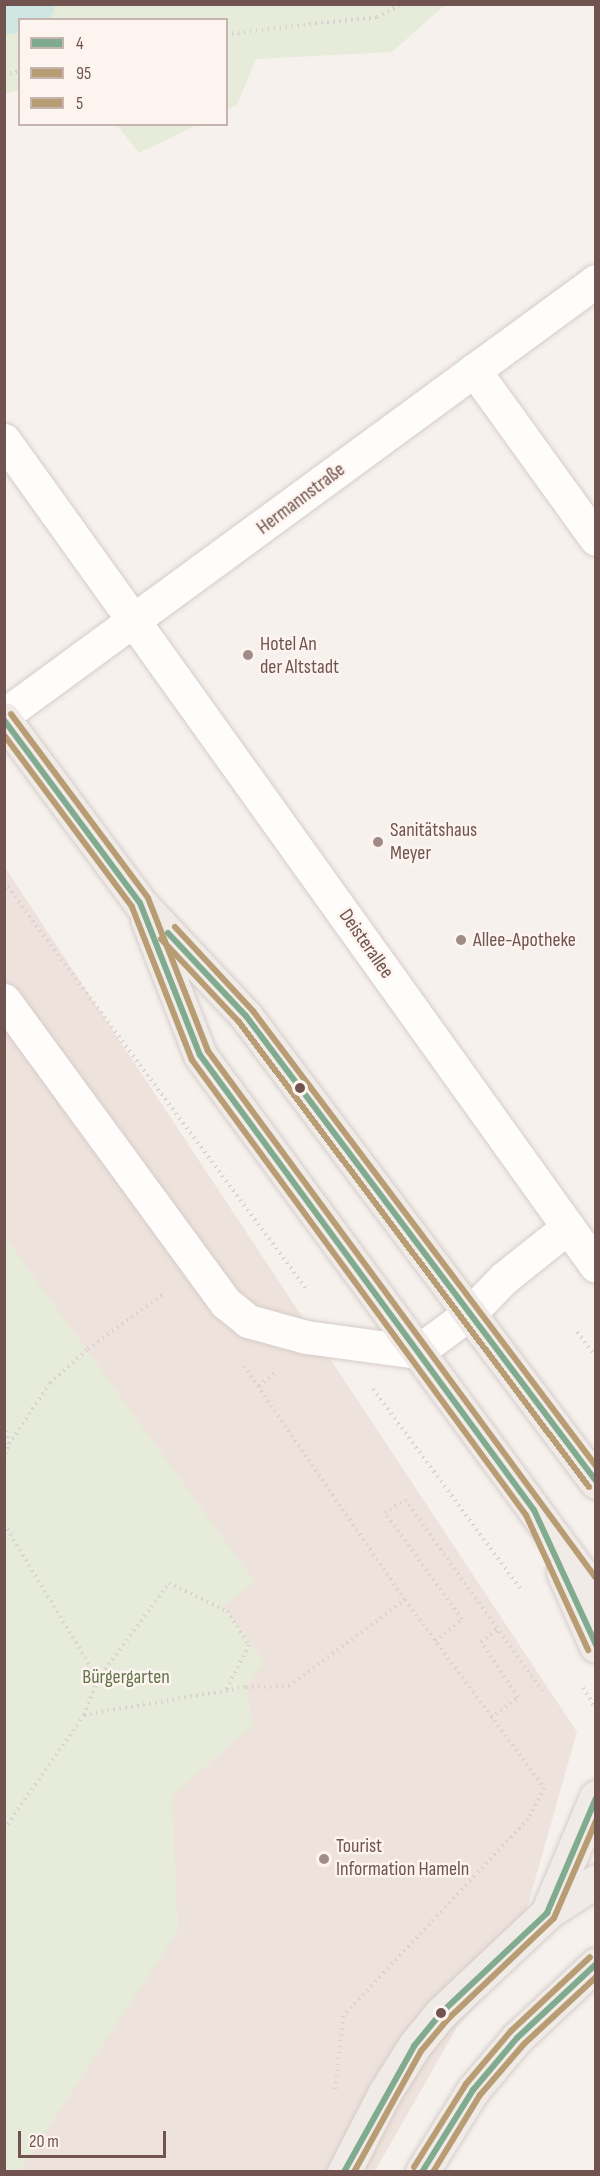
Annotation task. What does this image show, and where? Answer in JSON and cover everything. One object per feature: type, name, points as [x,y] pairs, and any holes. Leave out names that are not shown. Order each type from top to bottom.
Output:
[{"type":"main road","points":[[4,717],[140,903],[246,1016],[471,1312],[596,1482]]},
{"type":"main road","points":[[140,903],[200,1055],[596,1594]]},
{"type":"main road","points":[[534,1510],[596,1646]]},
{"type":"main road","points":[[548,1912],[596,1797]]},
{"type":"main road","points":[[344,2172],[384,2094],[414,2046],[441,2013],[548,1912],[596,1881]]},
{"type":"main road","points":[[422,2172],[473,2090],[517,2038],[596,1964]]},
{"type":"street","name":"Hermannstraße","points":[[4,717],[596,280]]},
{"type":"street","points":[[474,370],[596,539]]},
{"type":"street","name":"Deisterallee","points":[[4,440],[136,621],[596,1266]]},
{"type":"street","points":[[4,1000],[226,1304],[248,1321],[338,1342],[417,1352],[471,1312],[504,1278],[568,1227]]},
{"type":"path","points":[[228,34],[377,18],[403,4]]},
{"type":"path","points":[[4,882],[310,1294],[348,1361],[378,1395],[528,1600]]},
{"type":"path","points":[[4,1460],[9,1444],[50,1383],[88,1349],[199,1267]]},
{"type":"path","points":[[577,1332],[596,1356]]},
{"type":"path","points":[[259,1386],[405,1600],[544,1788],[528,1819],[343,2016],[334,2099]]},
{"type":"path","points":[[4,1425],[9,1444]]},
{"type":"path","points":[[435,1641],[462,1619],[385,1513],[405,1500],[542,1691]]},
{"type":"path","points":[[4,1524],[98,1679]]},
{"type":"path","points":[[4,1828],[84,1715],[98,1679],[169,1583],[227,1611],[249,1645],[226,1690]]},
{"type":"path","points":[[84,1715],[226,1690],[289,1686],[405,1600]]},
{"type":"path","points":[[491,1718],[518,1697],[481,1642],[498,1629]]},
{"type":"path","points":[[578,1679],[596,1709]]},
{"type":"shaded area","points":[[4,866],[577,1732],[510,1968],[457,2027],[375,2171],[5,2171]]},
{"type":"green space","points":[[5,4],[445,4],[392,52],[256,59],[237,105],[228,110],[228,18],[18,18],[18,90],[5,94]]},
{"type":"green space","points":[[118,126],[195,126],[139,153]]},
{"type":"green space","name":"Bürgergarten","points":[[5,1237],[255,1582],[224,1606],[265,1663],[246,1687],[253,1725],[172,1796],[178,1931],[19,2172],[4,2171]]},
{"type":"waterway","points":[[4,9],[29,4]]},
{"type":"transit line","name":"5","points":[[11,714],[148,898],[208,1051],[596,1578]]},
{"type":"transit line","name":"4","points":[[4,720],[140,903],[200,1055],[534,1510],[596,1645]]},
{"type":"transit line","name":"95","points":[[4,735],[132,907],[192,1060],[526,1515],[588,1650]]},
{"type":"transit line","name":"5","points":[[175,927],[253,1011],[596,1466]]},
{"type":"transit line","name":"4","points":[[168,933],[246,1016],[596,1481]]},
{"type":"transit line","name":"95","points":[[161,939],[239,1022],[589,1487]]},
{"type":"transit line","name":"4","points":[[344,2172],[414,2046],[441,2013],[547,1913],[596,1798]]},
{"type":"transit line","name":"95","points":[[354,2172],[421,2051],[448,2019],[554,1918],[596,1821]]},
{"type":"transit line","name":"5","points":[[414,2167],[466,2084],[511,2031],[590,1957]]},
{"type":"transit line","name":"4","points":[[422,2172],[473,2090],[517,2038],[596,1964]]},
{"type":"transit line","name":"95","points":[[433,2172],[480,2095],[524,2044],[596,1977]]},
{"type":"place","name":"Hotel An der Altstadt","points":[[248,655]]},
{"type":"place","name":"Sanitätshaus Meyer","points":[[378,842]]},
{"type":"place","name":"Allee-Apotheke","points":[[461,940]]},
{"type":"place","name":"Tourist Information Hameln","points":[[324,1859]]}]
